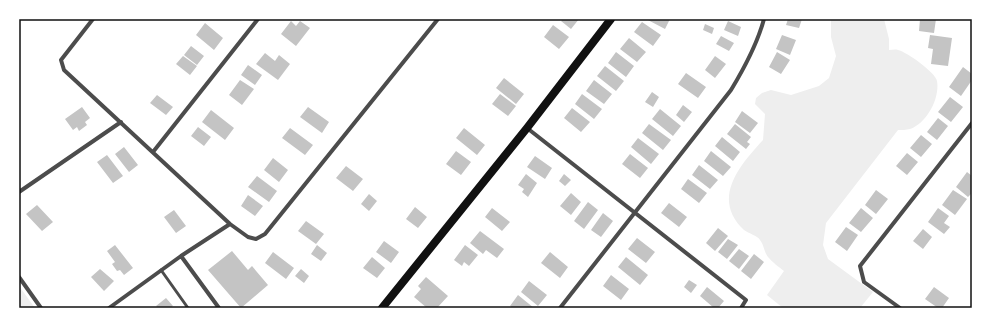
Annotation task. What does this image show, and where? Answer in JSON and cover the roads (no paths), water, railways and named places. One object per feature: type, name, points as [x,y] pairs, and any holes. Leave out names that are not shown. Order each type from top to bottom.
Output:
[{"type":"main road","points":[[382,308],[527,128],[611,19]]},
{"type":"street","points":[[93,19],[61,60],[64,70],[230,224],[248,237],[256,239],[265,234],[438,19]]},
{"type":"street","points":[[153,152],[258,19]]},
{"type":"street","points":[[560,308],[731,90],[747,65],[760,34],[764,19]]},
{"type":"street","points":[[19,192],[121,122]]},
{"type":"street","points":[[900,308],[864,282],[860,272],[860,266],[972,123]]},
{"type":"street","points":[[527,128],[746,300],[740,308]]},
{"type":"street","points":[[109,308],[181,256],[230,224]]},
{"type":"street","points":[[181,256],[219,308]]},
{"type":"street","points":[[19,277],[41,308]]},
{"type":"lane","points":[[161,270],[188,308]]}]
